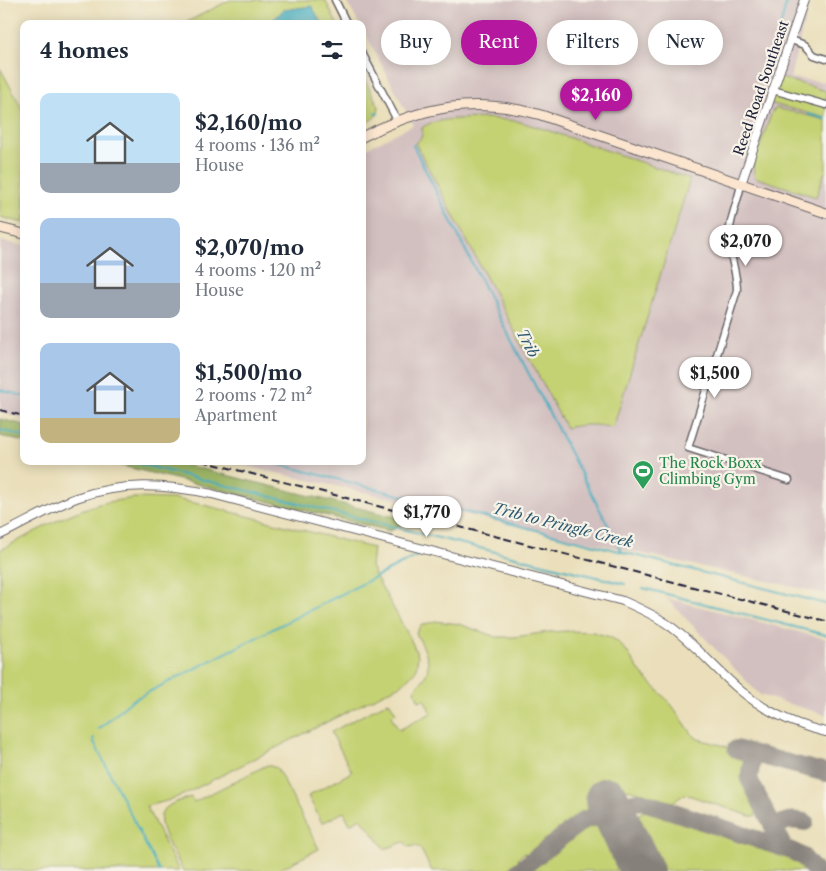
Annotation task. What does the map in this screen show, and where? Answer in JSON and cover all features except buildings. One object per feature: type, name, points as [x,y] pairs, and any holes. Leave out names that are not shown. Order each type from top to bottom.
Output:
[{"type":"main road","points":[[366,135],[397,120],[426,111],[455,106],[486,105],[519,109],[570,124],[826,213]]},
{"type":"main road","points":[[0,228],[20,233]]},
{"type":"street","points":[[335,0],[345,20]]},
{"type":"street","name":"Reed Road Southeast","points":[[741,184],[804,0]]},
{"type":"street","points":[[791,40],[805,45],[814,55],[826,59]]},
{"type":"street","points":[[366,61],[397,120]]},
{"type":"street","points":[[773,90],[826,105]]},
{"type":"street","points":[[741,184],[729,230],[737,290],[688,448],[789,480]]},
{"type":"street","points":[[0,536],[75,499],[116,488],[139,485],[166,486],[212,494],[623,601],[652,614],[675,630],[735,685],[758,703],[784,718],[826,732]]},
{"type":"shaded area","points":[[346,0],[810,0],[790,78],[826,82],[826,594],[240,465],[366,465],[366,148],[413,125],[382,65],[451,65],[451,20],[381,20],[381,64],[366,35],[366,20],[357,20]]},
{"type":"shaded area","points":[[0,241],[20,245],[20,417],[0,412]]},
{"type":"shaded area","points":[[666,598],[826,639],[826,715],[760,695]]},
{"type":"green space","points":[[230,0],[325,0],[335,20],[191,20]]},
{"type":"green space","points":[[0,68],[20,105],[20,222],[0,217]]},
{"type":"green space","points":[[778,77],[826,91],[826,118],[769,103]]},
{"type":"green space","points":[[366,82],[379,107],[376,116],[366,123]]},
{"type":"green space","points":[[776,108],[826,120],[826,169],[816,197],[757,178],[754,175],[753,165],[772,112]]},
{"type":"green space","points":[[487,118],[517,121],[544,129],[690,179],[613,428],[590,425],[566,428],[415,143],[422,137],[422,128],[428,124],[444,120]]},
{"type":"green space","points":[[0,419],[20,424],[20,441],[0,436]]},
{"type":"green space","points":[[118,465],[186,465],[407,520],[390,531]]},
{"type":"green space","points":[[134,498],[175,499],[204,505],[373,548],[371,566],[418,656],[416,670],[404,683],[183,795],[146,806],[179,871],[0,871],[0,550],[86,508]]},
{"type":"green space","points":[[435,621],[459,624],[496,637],[568,631],[593,632],[617,641],[628,653],[641,673],[671,704],[693,735],[698,739],[725,746],[733,753],[746,759],[748,762],[745,774],[746,780],[749,791],[758,808],[755,816],[685,794],[673,802],[628,789],[587,809],[529,854],[524,853],[518,858],[519,861],[507,871],[432,871],[420,848],[415,846],[409,847],[404,842],[385,849],[361,818],[350,824],[344,812],[322,823],[308,796],[352,772],[331,732],[388,702],[396,713],[391,716],[399,730],[431,713],[424,699],[419,701],[414,690],[426,675],[428,669],[425,651],[416,633],[420,626]]},
{"type":"green space","points":[[267,765],[277,768],[319,849],[276,871],[183,871],[163,832],[161,816],[163,811],[172,804],[191,797],[194,802]]},
{"type":"green space","points":[[646,810],[786,857],[801,865],[806,871],[659,871],[636,822],[639,814]]},
{"type":"green space","points":[[596,826],[602,829],[610,839],[625,871],[531,871],[585,829]]},
{"type":"water","points":[[312,6],[320,20],[273,20],[283,10]]},
{"type":"waterway","points":[[765,76],[787,0]]},
{"type":"waterway","name":"Trib","points":[[374,113],[378,114]]},
{"type":"waterway","name":"Trib to Pringle Creek","points":[[808,114],[826,119]]},
{"type":"waterway","name":"Trib","points":[[413,145],[495,309],[622,552]]},
{"type":"waterway","name":"Trib to Pringle Creek","points":[[0,390],[20,395]]},
{"type":"waterway","points":[[0,430],[20,435]]},
{"type":"waterway","points":[[143,465],[625,584]]},
{"type":"waterway","name":"Trib to Pringle Creek","points":[[282,465],[826,604]]},
{"type":"waterway","points":[[99,729],[131,701],[417,556]]},
{"type":"waterway","name":"Trib to Pringle Creek","points":[[643,588],[826,635]]},
{"type":"waterway","points":[[94,738],[93,740],[159,871]]},
{"type":"taxiway","points":[[736,749],[826,773]]},
{"type":"taxiway","points":[[758,755],[752,760],[749,779],[784,848]]},
{"type":"taxiway","points":[[518,871],[585,819],[599,818],[620,826],[626,807],[634,802],[641,801],[792,851],[803,857],[815,871]]},
{"type":"taxiway","points":[[778,840],[777,833],[781,824],[789,821],[805,822]]},
{"type":"runway","points":[[607,799],[642,871]]},
{"type":"railway","points":[[0,410],[20,415]]},
{"type":"railway","points":[[218,465],[826,621]]},
{"type":"place","name":"The Rock Boxx Climbing Gym","points":[[643,490]]}]
